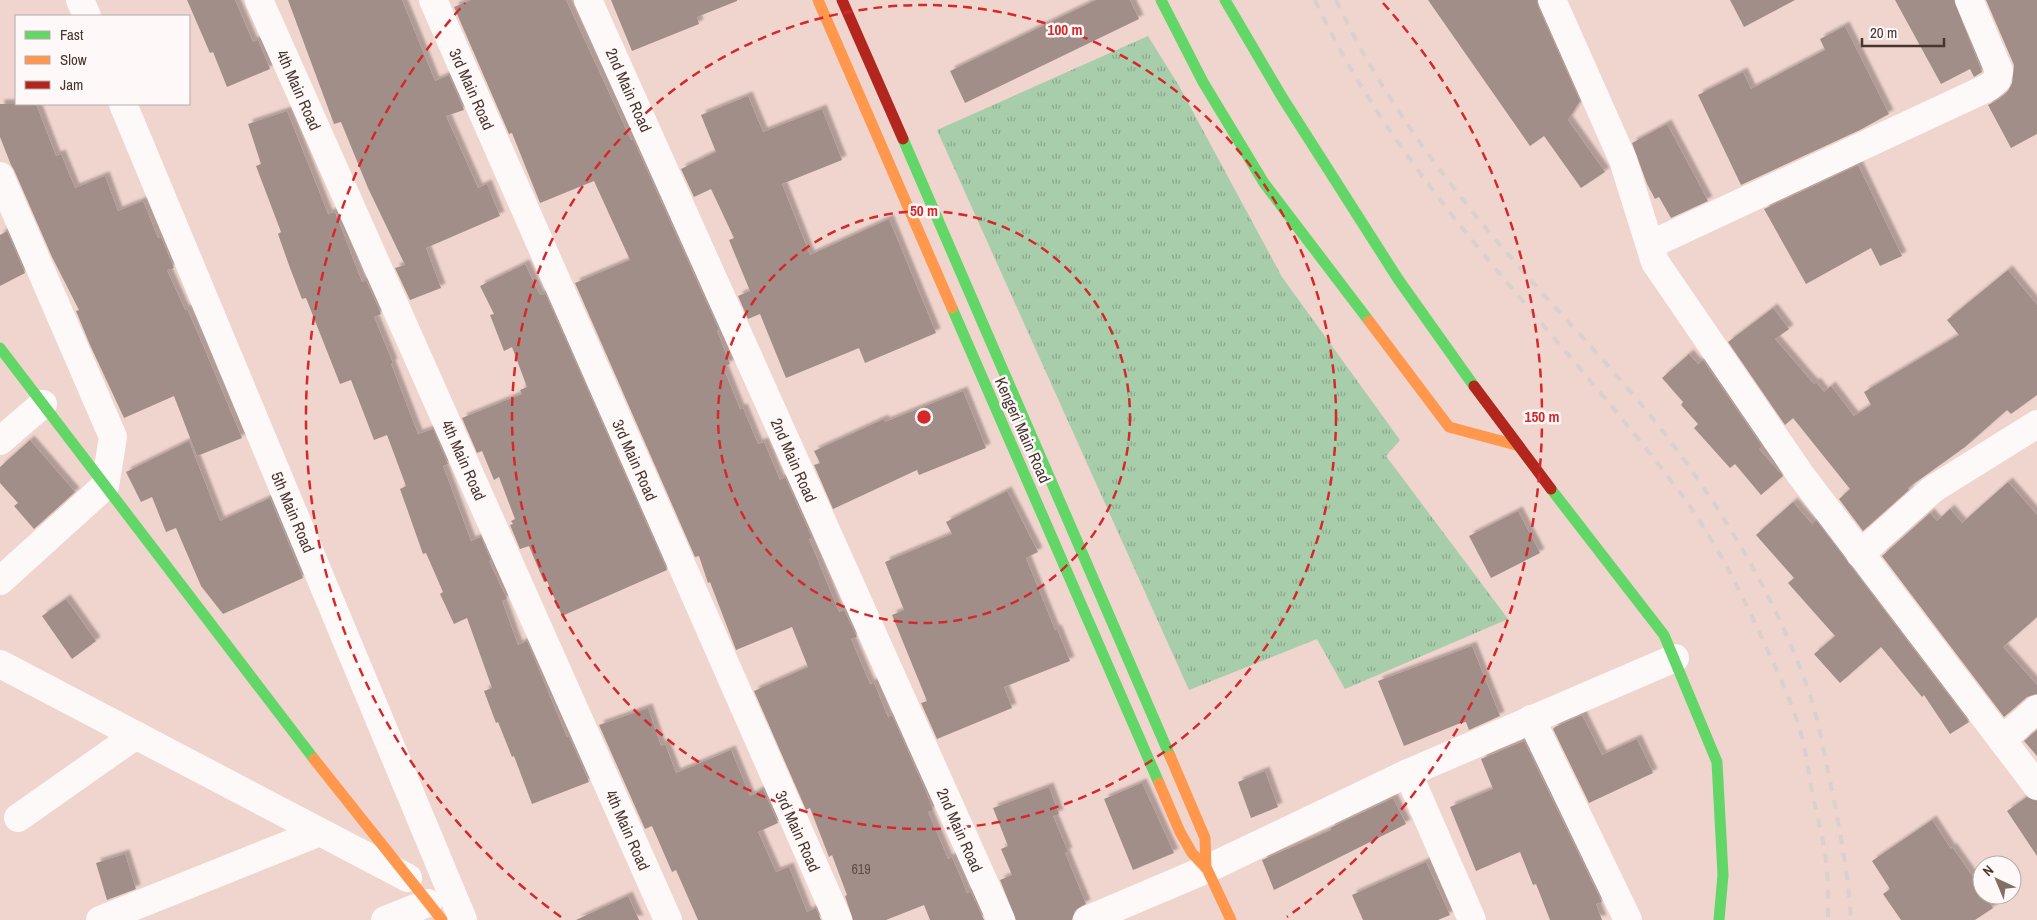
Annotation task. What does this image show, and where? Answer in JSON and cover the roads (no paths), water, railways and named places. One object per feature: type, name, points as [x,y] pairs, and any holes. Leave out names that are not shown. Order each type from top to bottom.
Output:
[{"type":"street","points":[[80,0],[87,15]]},
{"type":"street","name":"4th Main Road","points":[[259,0],[668,920]]},
{"type":"street","name":"3rd Main Road","points":[[433,0],[838,920]]},
{"type":"street","name":"2nd Main Road","points":[[588,0],[1001,920]]},
{"type":"street","name":"Kengeri Main Road","points":[[818,0],[1180,832],[1192,853],[1206,869],[1231,920]]},
{"type":"street","name":"Kengeri Main Road","points":[[842,0],[1197,817],[1205,838],[1206,869]]},
{"type":"street","points":[[1160,0],[1203,82],[1264,183],[1449,427],[1516,445]]},
{"type":"street","points":[[1225,0],[1282,97],[1398,279],[1516,445],[1664,635],[1717,762],[1723,875],[1719,920]]},
{"type":"street","points":[[1552,0],[1623,160],[1655,262],[1800,474],[2037,786]]},
{"type":"street","points":[[1650,245],[1989,88],[1997,80],[1999,71],[1969,0]]},
{"type":"street","name":"5th Main Road","points":[[123,105],[463,920]]},
{"type":"street","points":[[0,176],[113,437],[105,486],[0,581]]},
{"type":"street","points":[[0,348],[315,761],[435,912],[385,920]]},
{"type":"street","points":[[0,441],[43,404]]},
{"type":"street","points":[[1860,554],[1933,489],[2037,424]]},
{"type":"street","points":[[1087,920],[1206,869],[1408,773],[1675,658]]},
{"type":"street","points":[[0,664],[408,878]]},
{"type":"street","points":[[2002,740],[2037,710]]},
{"type":"street","points":[[1531,720],[1628,920]]},
{"type":"street","points":[[18,818],[136,735]]},
{"type":"street","points":[[1408,773],[1472,920]]},
{"type":"street","points":[[100,920],[320,832]]},
{"type":"railway","points":[[1315,0],[1351,69],[1392,134],[1486,258],[1637,437],[1684,498],[1725,564],[1777,670],[1801,734],[1825,852],[1828,883],[1828,920]]},
{"type":"railway","points":[[1336,0],[1387,94],[1449,182],[1494,238],[1623,383],[1664,433],[1707,493],[1747,557],[1781,624],[1812,702],[1840,830],[1851,920]]}]
